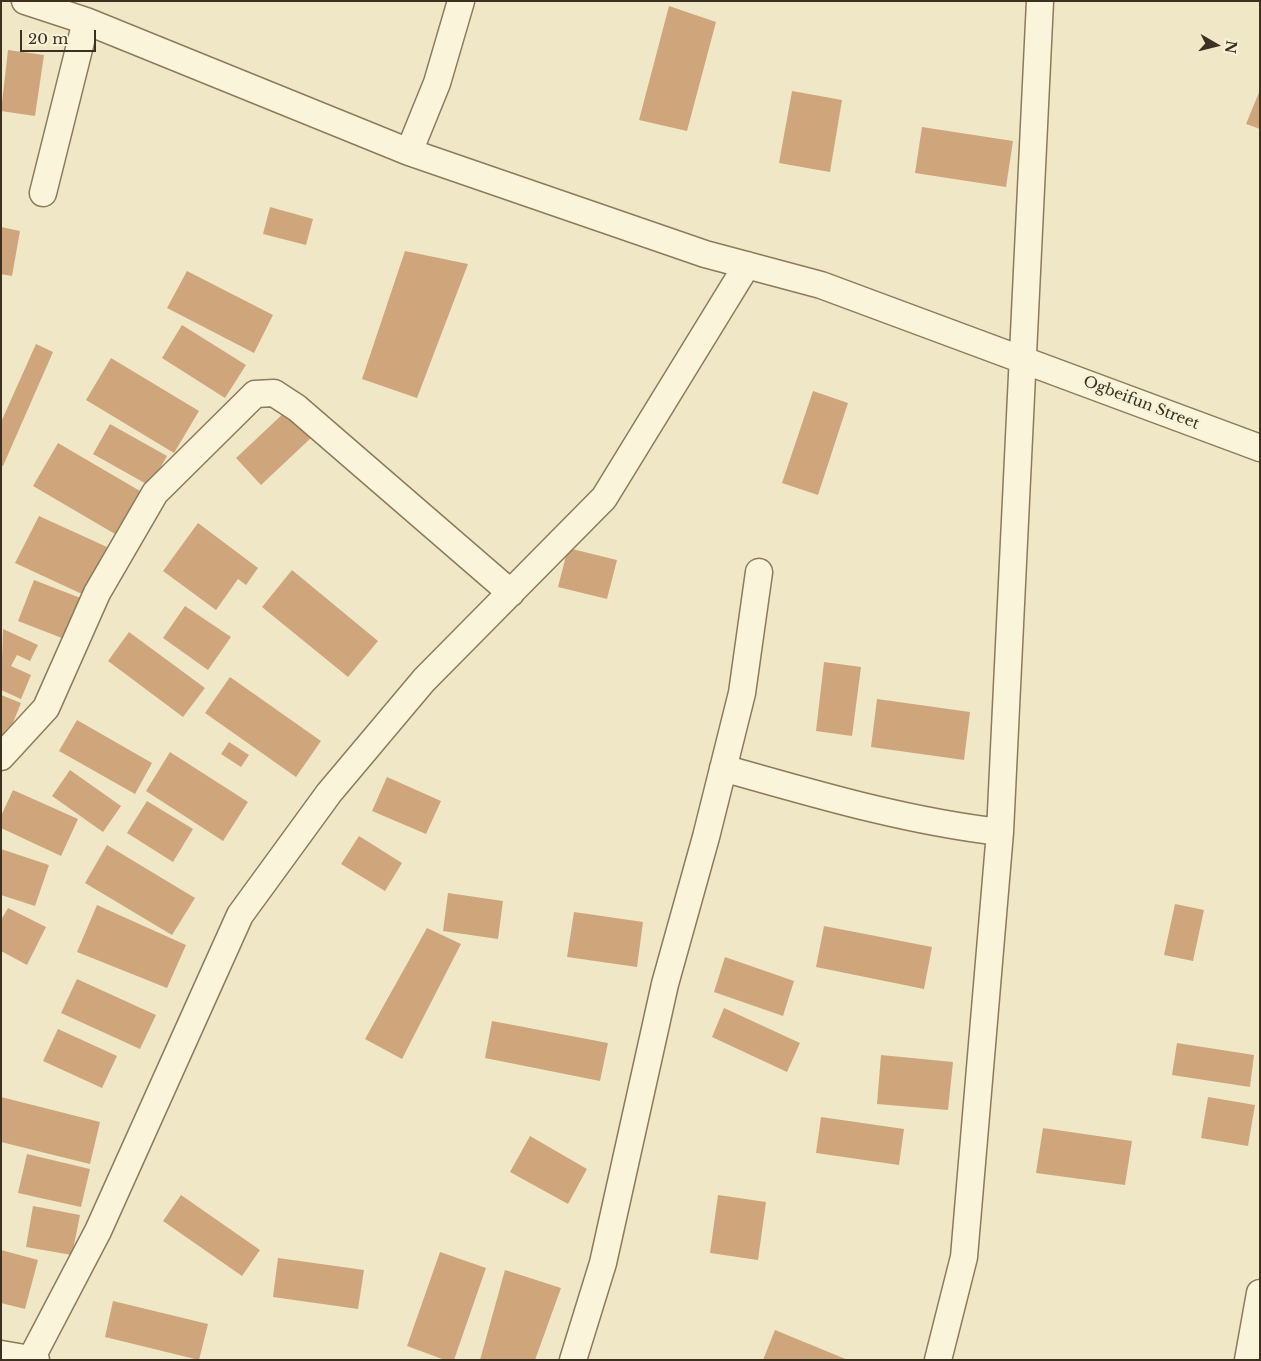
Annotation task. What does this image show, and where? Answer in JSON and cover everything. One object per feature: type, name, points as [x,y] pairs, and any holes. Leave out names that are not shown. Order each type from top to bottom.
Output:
[{"type":"street","name":"Ogbeifun Street","points":[[25,1],[86,21],[409,152],[705,254],[821,285],[918,323],[1022,358],[1260,448]]},
{"type":"street","points":[[409,152],[437,83],[461,1]]},
{"type":"street","points":[[938,1360],[964,1257],[1000,832],[1040,1]]},
{"type":"street","points":[[43,193],[86,21]]},
{"type":"street","points":[[1,1354],[33,1359],[98,1231],[240,915],[329,793],[424,680],[604,498],[747,265]]},
{"type":"street","points":[[1,757],[46,708],[97,593],[155,492],[255,394],[274,393],[297,408],[510,593]]},
{"type":"street","points":[[573,1360],[603,1263],[665,984],[742,693],[759,572]]},
{"type":"street","points":[[723,768],[866,808],[945,826],[1000,832]]},
{"type":"street","points":[[1248,1360],[1260,1293]]},
{"type":"building","points":[[669,6],[716,22],[687,131],[639,120]]},
{"type":"building","points":[[8,50],[44,55],[35,116],[1,111]]},
{"type":"building","points":[[1260,90],[1260,129],[1246,124]]},
{"type":"building","points":[[792,91],[842,100],[830,172],[779,163]]},
{"type":"building","points":[[922,127],[1013,141],[1006,187],[915,173]]},
{"type":"building","points":[[270,207],[313,219],[306,245],[263,234]]},
{"type":"building","points":[[1,227],[20,231],[12,276],[1,274]]},
{"type":"building","points":[[405,251],[468,264],[417,398],[362,379]]},
{"type":"building","points":[[187,271],[273,315],[254,353],[167,308]]},
{"type":"building","points":[[182,325],[246,365],[225,398],[162,358]]},
{"type":"building","points":[[36,344],[53,352],[3,466],[1,465],[1,422]]},
{"type":"building","points":[[111,358],[199,411],[174,453],[86,400]]},
{"type":"building","points":[[813,391],[848,403],[818,495],[782,483]]},
{"type":"building","points":[[287,410],[312,437],[261,485],[236,458]]},
{"type":"building","points":[[110,424],[167,456],[150,486],[93,454]]},
{"type":"building","points":[[58,443],[140,491],[115,534],[33,486]]},
{"type":"building","points":[[39,516],[107,547],[82,594],[15,563]]},
{"type":"building","points":[[198,523],[258,568],[246,585],[238,579],[216,610],[163,571]]},
{"type":"building","points":[[568,548],[617,560],[607,599],[558,587]]},
{"type":"building","points":[[292,570],[378,641],[348,677],[262,607]]},
{"type":"building","points":[[34,580],[83,599],[67,640],[18,621]]},
{"type":"building","points":[[185,606],[231,637],[208,670],[163,638]]},
{"type":"building","points":[[3,629],[38,645],[30,661],[17,655],[11,666],[31,675],[21,699],[1,690]]},
{"type":"building","points":[[129,632],[205,688],[183,717],[108,661]]},
{"type":"building","points":[[824,662],[861,667],[852,736],[816,731]]},
{"type":"building","points":[[230,677],[321,741],[296,777],[205,713]]},
{"type":"building","points":[[1,695],[21,703],[4,745],[1,744]]},
{"type":"building","points":[[877,699],[970,712],[964,760],[871,747]]},
{"type":"building","points":[[77,720],[152,763],[135,794],[59,751]]},
{"type":"building","points":[[229,742],[249,755],[241,767],[221,754]]},
{"type":"building","points":[[170,752],[248,802],[223,841],[146,791]]},
{"type":"building","points":[[70,770],[121,806],[103,832],[52,796]]},
{"type":"building","points":[[387,777],[441,801],[426,834],[372,811]]},
{"type":"building","points":[[13,790],[78,819],[61,856],[1,828],[1,816]]},
{"type":"building","points":[[147,801],[193,829],[173,862],[127,833]]},
{"type":"building","points":[[359,836],[402,863],[385,891],[341,864]]},
{"type":"building","points":[[107,845],[195,898],[172,935],[85,883]]},
{"type":"building","points":[[1,849],[49,865],[35,906],[1,895]]},
{"type":"building","points":[[448,893],[503,901],[498,939],[443,931]]},
{"type":"building","points":[[1175,904],[1204,910],[1193,961],[1164,955]]},
{"type":"building","points":[[97,905],[186,945],[167,988],[77,952]]},
{"type":"building","points":[[8,908],[46,927],[27,965],[1,951],[1,920]]},
{"type":"building","points":[[574,912],[643,922],[637,967],[567,957]]},
{"type":"building","points":[[824,926],[932,947],[924,989],[816,967]]},
{"type":"building","points":[[427,928],[461,944],[402,1059],[365,1039]]},
{"type":"building","points":[[725,957],[794,981],[783,1016],[714,992]]},
{"type":"building","points":[[77,979],[156,1015],[140,1049],[61,1013]]},
{"type":"building","points":[[724,1008],[800,1043],[787,1072],[712,1037]]},
{"type":"building","points":[[492,1021],[608,1043],[600,1081],[485,1058]]},
{"type":"building","points":[[58,1029],[117,1056],[102,1088],[43,1061]]},
{"type":"building","points":[[1177,1043],[1254,1055],[1250,1087],[1172,1075]]},
{"type":"building","points":[[881,1055],[953,1062],[948,1110],[877,1104]]},
{"type":"building","points":[[1,1097],[100,1122],[90,1164],[1,1142]]},
{"type":"building","points":[[1208,1097],[1255,1105],[1248,1146],[1201,1138]]},
{"type":"building","points":[[821,1117],[904,1129],[899,1165],[816,1153]]},
{"type":"building","points":[[1043,1128],[1132,1141],[1125,1185],[1036,1173]]},
{"type":"building","points":[[530,1136],[587,1169],[568,1204],[510,1172]]},
{"type":"building","points":[[27,1154],[90,1169],[81,1207],[18,1193]]},
{"type":"building","points":[[181,1195],[260,1250],[242,1276],[163,1221]]},
{"type":"building","points":[[718,1195],[766,1202],[758,1260],[710,1253]]},
{"type":"building","points":[[33,1206],[80,1215],[72,1255],[26,1247]]},
{"type":"building","points":[[1,1250],[38,1260],[25,1309],[1,1303]]},
{"type":"building","points":[[440,1252],[486,1268],[454,1360],[445,1360],[407,1346]]},
{"type":"building","points":[[278,1258],[364,1270],[358,1309],[273,1297]]},
{"type":"building","points":[[505,1270],[561,1288],[535,1360],[480,1360]]},
{"type":"building","points":[[113,1301],[208,1324],[199,1360],[105,1337]]},
{"type":"building","points":[[775,1330],[848,1360],[763,1360]]}]
